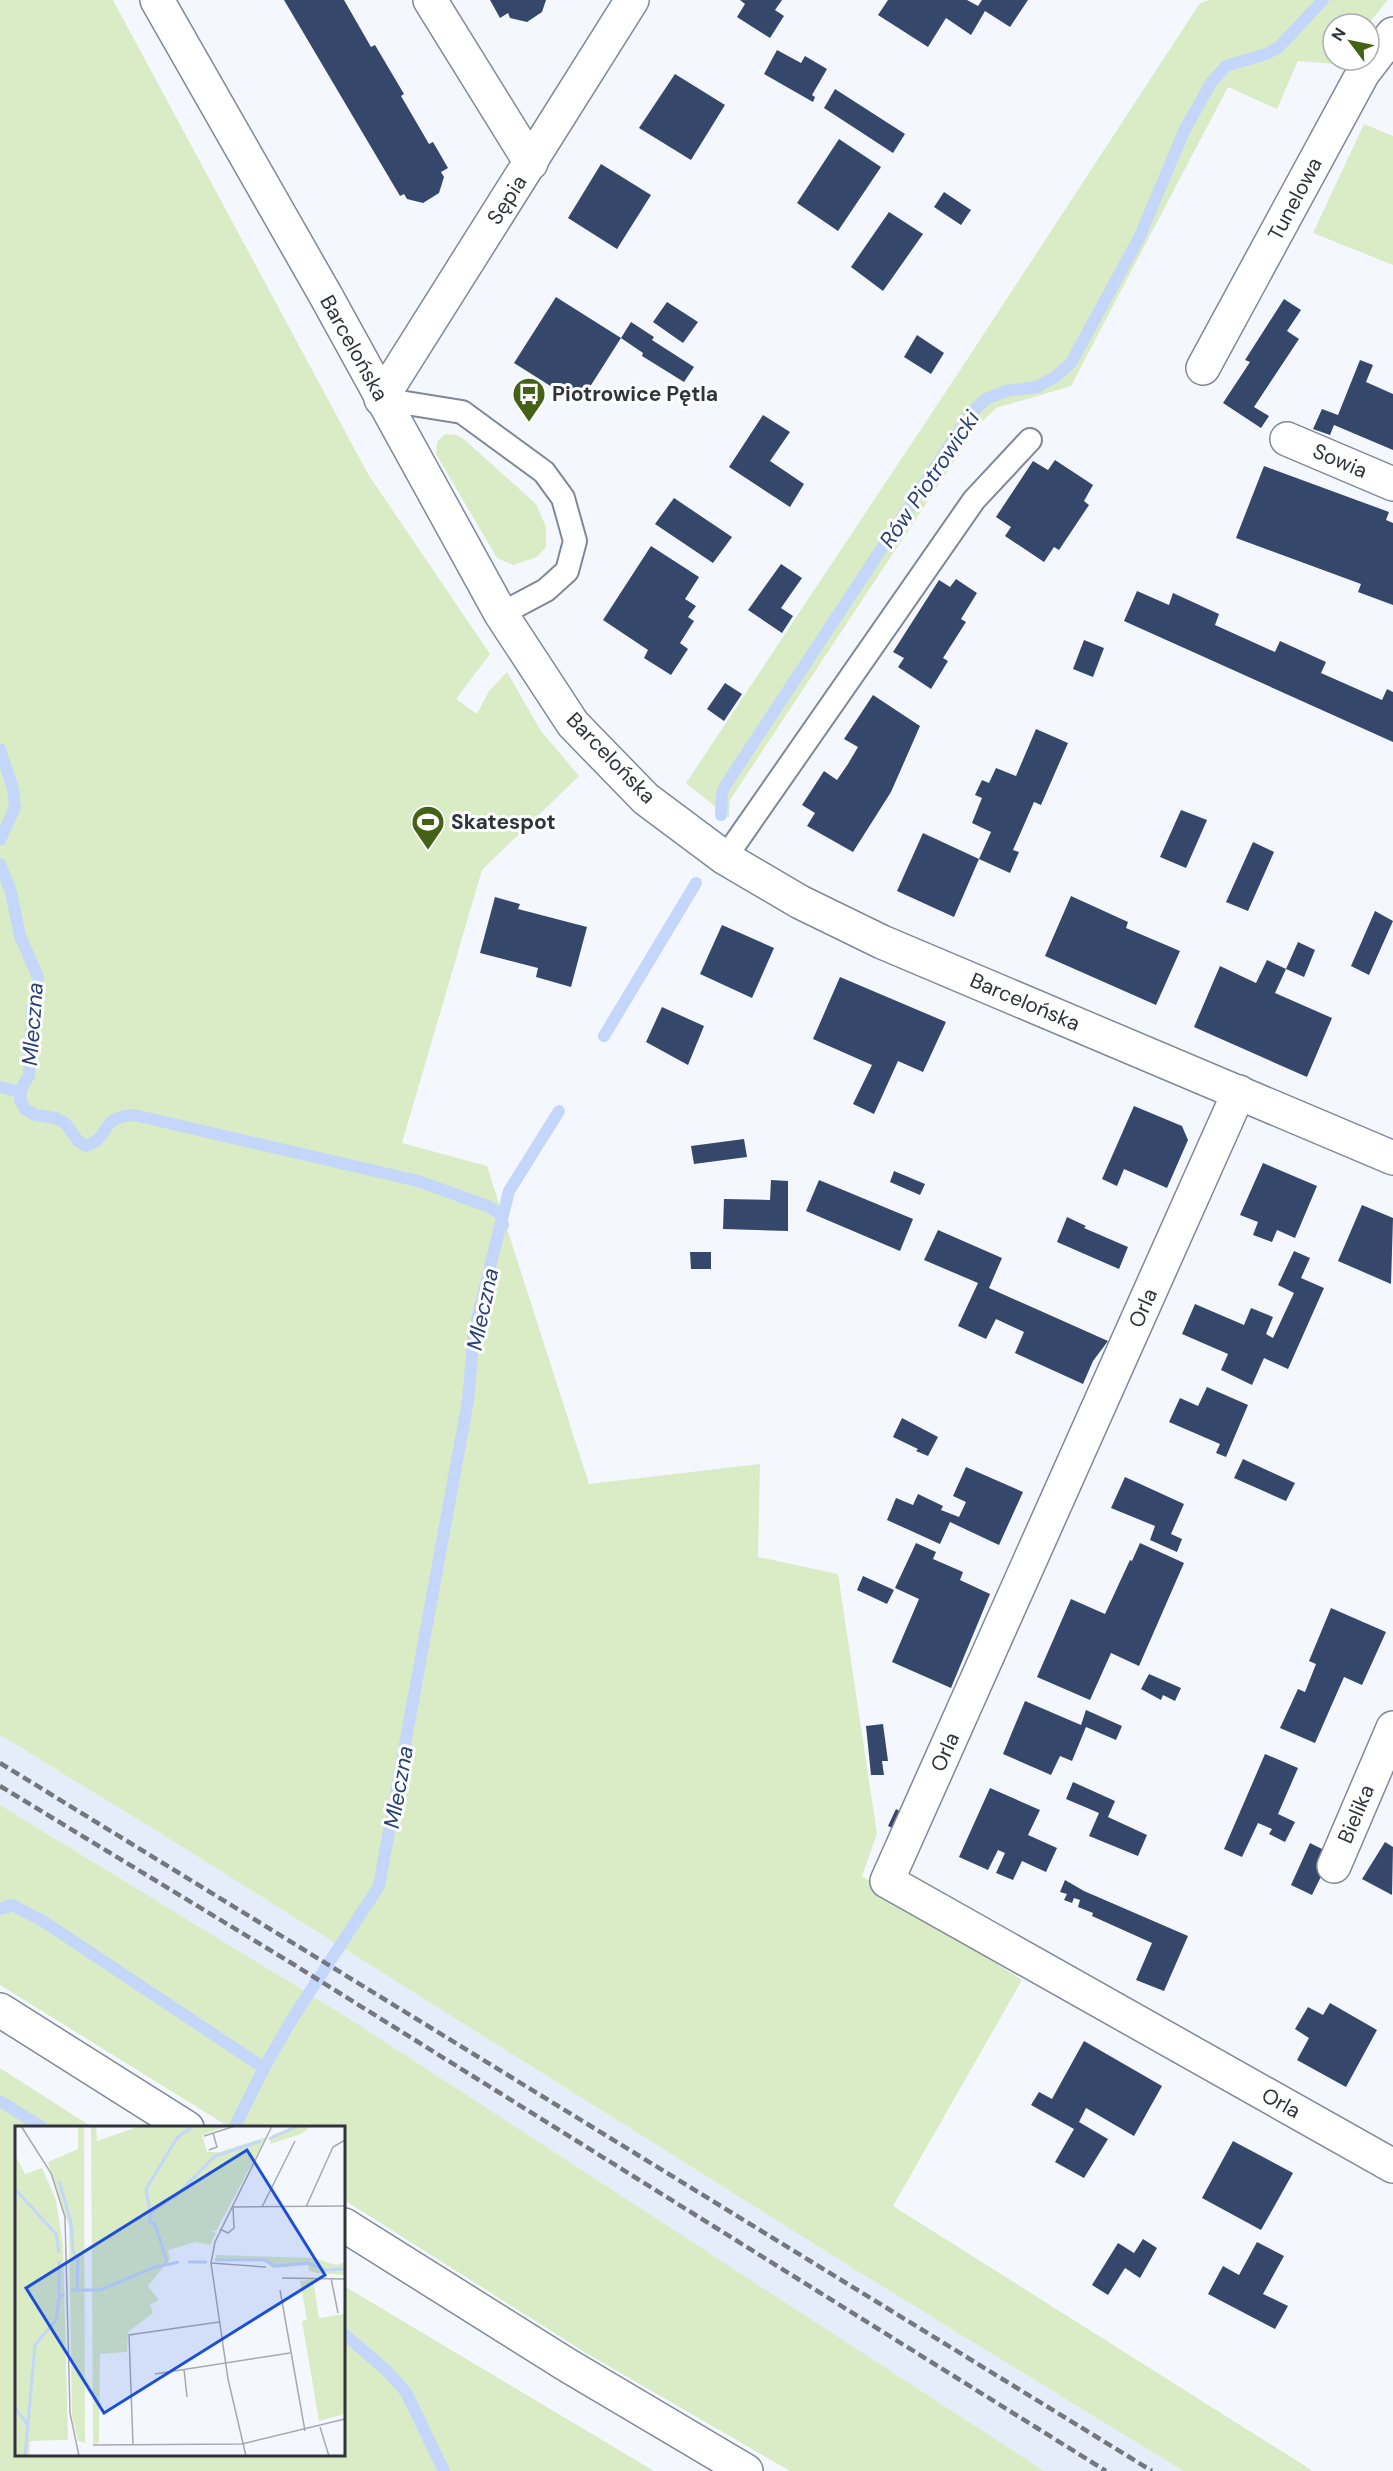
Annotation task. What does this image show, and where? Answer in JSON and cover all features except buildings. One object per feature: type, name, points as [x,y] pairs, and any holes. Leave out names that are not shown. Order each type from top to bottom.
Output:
[{"type":"street","name":"Barcelońska","points":[[157,0],[501,614],[573,724],[646,799],[725,858],[800,902],[882,942],[1393,1158]]},
{"type":"street","points":[[430,0],[531,163]]},
{"type":"street","name":"Sępia","points":[[381,399],[632,0]]},
{"type":"street","name":"Tunelowa","points":[[1203,368],[1363,73],[1393,34]]},
{"type":"street","name":"Sowia","points":[[1287,439],[1393,484]]},
{"type":"street","name":"Orla","points":[[1239,1092],[887,1881],[1393,2166]]},
{"type":"street","name":"Bielika","points":[[1334,1866],[1393,1728]]},
{"type":"street","points":[[0,2010],[185,2126]]},
{"type":"street","points":[[345,2226],[567,2365],[746,2471]]},
{"type":"lane","points":[[381,399],[462,412],[543,472],[563,498],[575,541],[567,571],[546,590],[501,614]]},
{"type":"lane","points":[[725,858],[974,500],[1030,440]]},
{"type":"shaded area","points":[[0,1735],[854,2269],[1183,2471],[1044,2471],[1010,2450],[342,2014],[0,1805]]},
{"type":"green space","points":[[0,0],[113,0],[368,474],[490,654],[456,699],[477,714],[489,691],[507,672],[541,731],[579,776],[482,870],[402,1143],[487,1166],[589,1484],[760,1464],[758,1557],[838,1574],[877,1834],[862,1876],[1022,1980],[893,2206],[1313,2471],[1183,2471],[854,2269],[0,1735]]},
{"type":"green space","points":[[1210,0],[1388,0],[1378,12],[1321,12],[1321,63],[1298,61],[1277,109],[1228,87],[1071,386],[996,408],[978,425],[730,800],[729,818],[686,783],[1200,3]]},
{"type":"green space","points":[[1364,124],[1393,136],[1393,265],[1313,233]]},
{"type":"green space","points":[[445,434],[457,435],[466,441],[536,504],[546,527],[546,547],[537,557],[513,565],[497,558],[436,454],[437,442]]},
{"type":"green space","points":[[0,1805],[342,2014],[1044,2471],[790,2471],[586,2353],[345,2201],[345,2126],[227,2126],[0,1985]]},
{"type":"green space","points":[[0,2068],[90,2126],[15,2126],[15,2456],[345,2456],[345,2287],[654,2471],[0,2471]]},
{"type":"waterway","name":"Rów Piotrowicki","points":[[721,815],[722,793],[725,786],[971,413],[986,399],[1006,391],[1037,387],[1055,377],[1071,363],[1140,236],[1184,131],[1211,83],[1226,66],[1266,54],[1279,47],[1323,0]]},
{"type":"waterway","name":"Mleczna","points":[[0,749],[13,789],[15,807],[0,840]]},
{"type":"waterway","name":"Mleczna","points":[[0,864],[11,892],[20,936],[38,977],[32,1007],[29,1076],[22,1087],[20,1100],[25,1109],[35,1115],[56,1118],[66,1124],[78,1141],[86,1146],[100,1138],[115,1119],[134,1115],[418,1181],[490,1207],[500,1214],[503,1225]]},
{"type":"waterway","name":"Rów Piotrowicki","points":[[604,1036],[696,883]]},
{"type":"waterway","points":[[0,1087],[21,1092]]},
{"type":"waterway","name":"Mleczna","points":[[235,2126],[292,2019],[379,1886],[468,1401],[474,1331],[509,1191],[559,1111]]},
{"type":"waterway","points":[[0,1909],[12,1905],[43,1921],[264,2068]]},
{"type":"waterway","points":[[0,2101],[40,2126]]},
{"type":"waterway","name":"Mleczna","points":[[345,2335],[385,2369],[406,2392],[444,2471]]},
{"type":"railway","points":[[0,1763],[1152,2471]]},
{"type":"railway","points":[[0,1786],[293,1964],[1106,2471]]},
{"type":"place","name":"Piotrowice Pętla","points":[[529,423]]},
{"type":"place","name":"Skatespot","points":[[428,851]]}]
